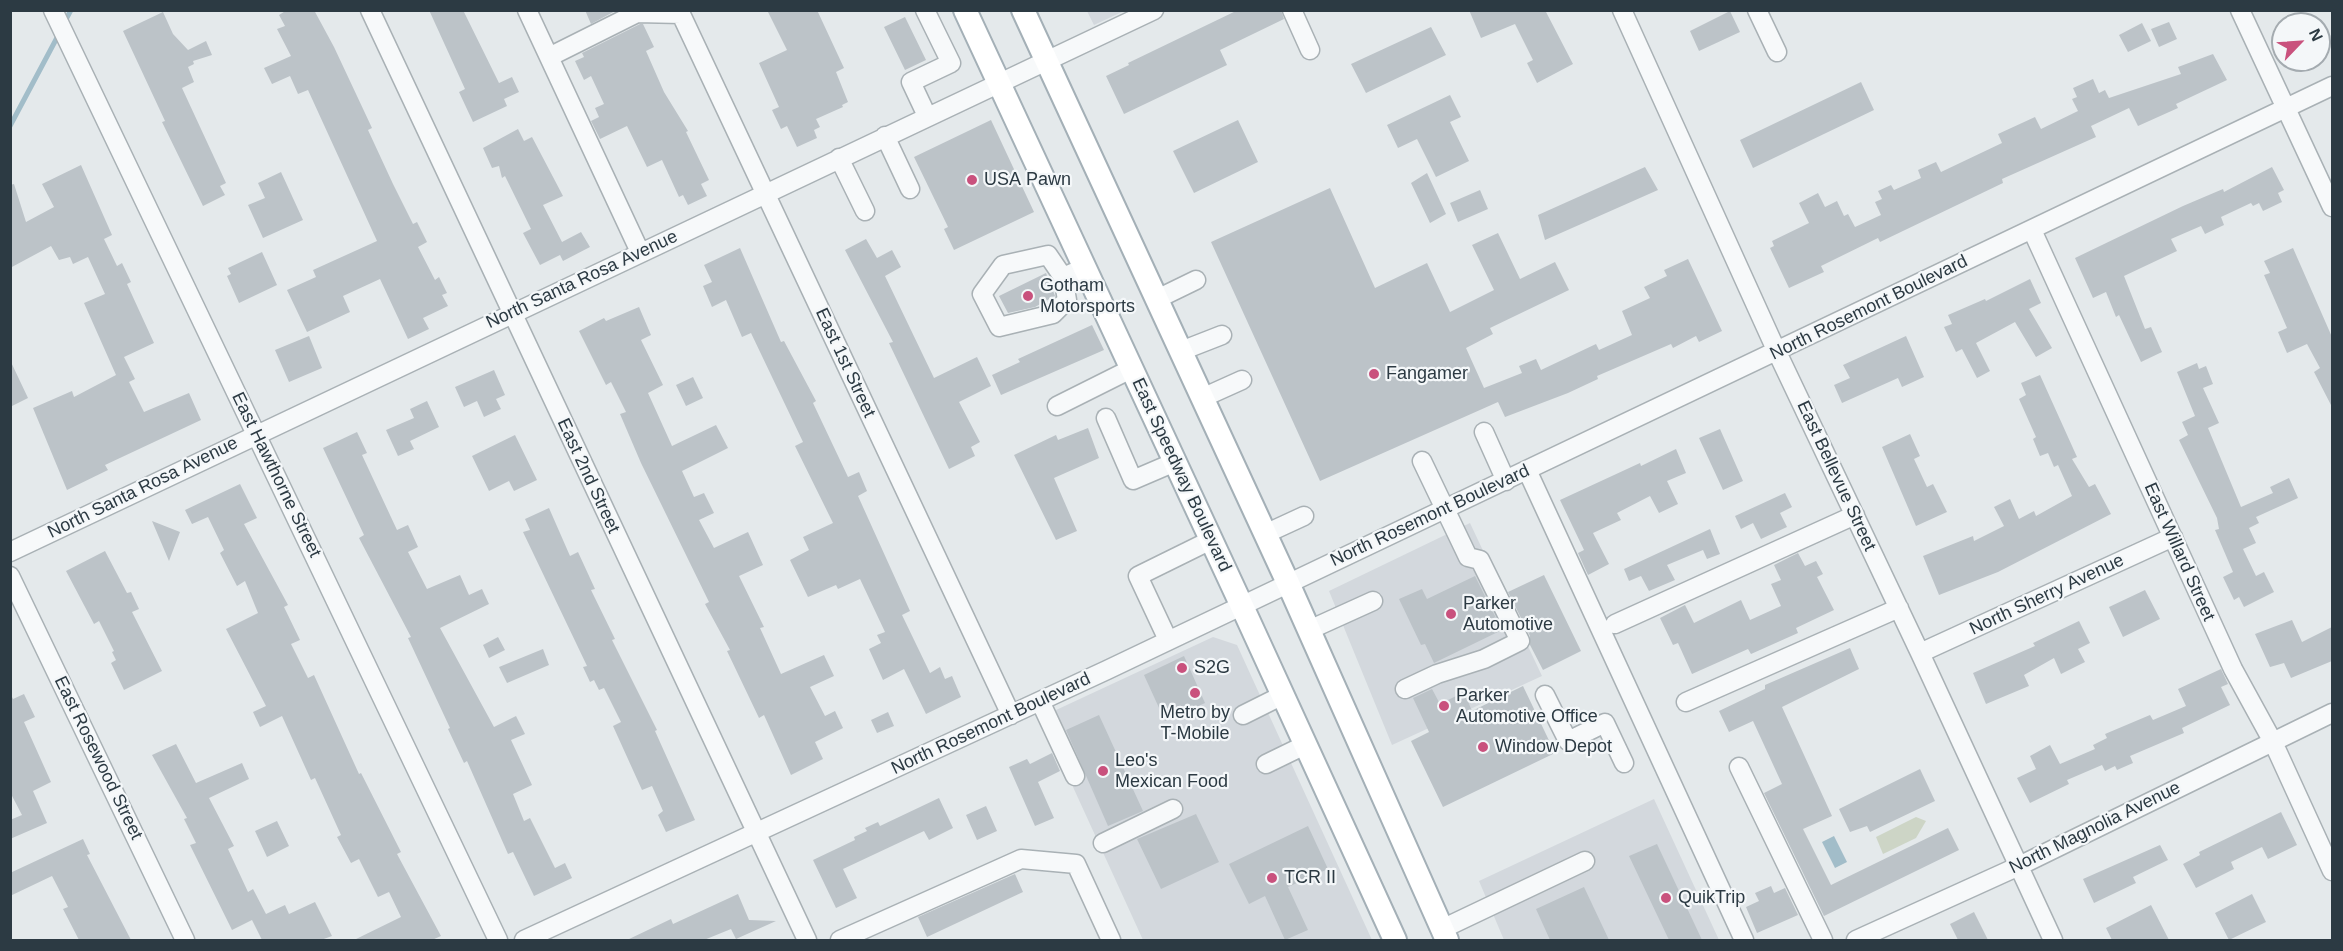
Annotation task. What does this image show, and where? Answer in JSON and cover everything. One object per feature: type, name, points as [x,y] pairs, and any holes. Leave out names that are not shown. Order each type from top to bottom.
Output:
[{"type":"main road","name":"East Speedway Boulevard","points":[[964,10],[1242,604],[1395,940]]},
{"type":"main road","points":[[1023,10],[1288,583],[1445,935]]},
{"type":"street","name":"East Hawthorne Street","points":[[53,10],[498,940]]},
{"type":"street","name":"East 2nd Street","points":[[370,10],[510,314],[807,940]]},
{"type":"street","points":[[527,10],[640,252]]},
{"type":"street","points":[[925,10],[951,63],[911,82],[927,116]]},
{"type":"street","name":"North Santa Rosa Avenue","points":[[10,552],[1154,10]]},
{"type":"street","points":[[1292,10],[1310,50]]},
{"type":"street","points":[[1757,10],[1777,52]]},
{"type":"street","points":[[2240,10],[2332,207]]},
{"type":"street","name":"East Bellevue Street","points":[[1622,11],[1777,352],[2053,940]]},
{"type":"street","points":[[557,53],[637,13],[680,12]]},
{"type":"street","name":"East 1st Street","points":[[680,12],[1011,715]]},
{"type":"street","name":"North Rosemont Boulevard","points":[[524,940],[1011,715],[2332,86]]},
{"type":"street","points":[[885,136],[910,189]]},
{"type":"street","points":[[839,158],[865,211]]},
{"type":"street","name":"East Willard Street","points":[[2032,230],[2233,669],[2273,742],[2332,871]]},
{"type":"street","points":[[1047,255],[1063,278],[1068,300],[1053,314],[999,327],[982,294],[1004,265],[1047,255]]},
{"type":"street","points":[[1063,278],[1084,268]]},
{"type":"street","points":[[1157,299],[1196,280]]},
{"type":"street","points":[[1181,351],[1222,334]]},
{"type":"street","points":[[1057,406],[1131,369]]},
{"type":"street","points":[[1202,398],[1242,380]]},
{"type":"street","points":[[1106,418],[1134,480],[1175,462]]},
{"type":"street","points":[[1484,432],[1506,481]]},
{"type":"street","points":[[1405,689],[1437,674],[1484,659],[1520,641],[1480,560],[1468,557],[1447,508],[1422,461]]},
{"type":"street","points":[[1527,471],[1744,940]]},
{"type":"street","points":[[1616,624],[1855,515]]},
{"type":"street","points":[[1265,534],[1304,516]]},
{"type":"street","name":"North Sherry Avenue","points":[[1920,653],[2173,537]]},
{"type":"street","points":[[1168,640],[1138,576],[1211,540]]},
{"type":"street","name":"East Rosewood Street","points":[[10,576],[185,940]]},
{"type":"street","points":[[1309,630],[1373,601]]},
{"type":"street","points":[[1686,702],[1899,608]]},
{"type":"street","points":[[1243,715],[1283,695]]},
{"type":"street","points":[[1545,695],[1568,741],[1605,723],[1624,763]]},
{"type":"street","points":[[1040,701],[1075,776]]},
{"type":"street","name":"North Magnolia Avenue","points":[[1856,940],[2019,866],[2332,714]]},
{"type":"street","points":[[1266,764],[1305,745]]},
{"type":"street","points":[[1740,767],[1823,940]]},
{"type":"street","points":[[1103,843],[1173,808]]},
{"type":"street","points":[[840,940],[1021,859],[1076,864],[1111,940]]},
{"type":"street","points":[[1445,935],[1586,861]]},
{"type":"shaded area","points":[[1087,11],[1124,11],[1094,25]]},
{"type":"shaded area","name":"Parker Automotive","points":[[1470,523],[1542,676],[1392,745],[1329,591]]},
{"type":"shaded area","points":[[1213,637],[1237,645],[1372,940],[1143,940],[1041,717]]},
{"type":"shaded area","points":[[1654,799],[1719,940],[1504,940],[1479,881]]},
{"type":"green space","points":[[1916,817],[1926,821],[1916,838],[1883,854],[1876,837]]},
{"type":"water","points":[[1834,836],[1847,862],[1835,868],[1822,842]]},
{"type":"building","points":[[287,10],[314,10],[372,128],[368,130],[393,184],[413,224],[417,222],[427,242],[418,247],[435,280],[439,277],[447,293],[442,295],[448,306],[423,318],[429,329],[408,339],[380,279],[343,296],[350,312],[307,332],[287,290],[316,277],[313,270],[377,241],[308,90],[298,94],[290,76],[272,84],[264,68],[291,56],[277,29],[285,26],[279,15]]},
{"type":"building","points":[[429,10],[463,10],[499,83],[512,77],[519,92],[504,99],[507,106],[473,122],[459,92],[465,89]]},
{"type":"building","points":[[585,10],[617,10],[591,24]]},
{"type":"building","points":[[767,10],[817,10],[844,68],[836,72],[848,102],[842,105],[843,107],[816,119],[820,127],[814,130],[817,138],[797,147],[787,126],[781,129],[772,110],[779,107],[759,63],[787,50]]},
{"type":"building","points":[[1238,10],[1281,10],[1284,19],[1220,50],[1227,65],[1124,114],[1106,76]]},
{"type":"building","points":[[1469,10],[1545,10],[1573,64],[1537,83],[1527,63],[1533,60],[1515,24],[1481,38]]},
{"type":"building","points":[[1730,11],[1740,32],[1699,51],[1690,31]]},
{"type":"building","points":[[163,12],[173,34],[188,50],[206,41],[212,55],[193,61],[194,64],[188,67],[194,82],[182,88],[226,183],[220,186],[225,195],[203,206],[162,122],[165,121],[123,31]]},
{"type":"building","points":[[905,17],[926,60],[905,70],[884,27]]},
{"type":"building","points":[[2169,22],[2177,39],[2159,47],[2151,29]]},
{"type":"building","points":[[2142,23],[2151,41],[2128,52],[2119,35]]},
{"type":"building","points":[[643,24],[654,47],[646,51],[664,92],[688,131],[686,132],[709,180],[701,184],[707,196],[688,205],[683,195],[679,197],[662,160],[647,167],[627,126],[600,139],[591,121],[599,117],[595,108],[604,104],[591,76],[584,80],[575,61],[584,57],[582,53]]},
{"type":"building","points":[[1431,27],[1446,55],[1366,93],[1351,64]]},
{"type":"building","points":[[2213,54],[2227,80],[2176,104],[2178,108],[2138,126],[2129,108],[2091,126],[2096,137],[2002,179],[2003,183],[1880,242],[1878,238],[1821,266],[1824,272],[1789,288],[1770,248],[1774,246],[1772,241],[1809,223],[1799,203],[1818,193],[1825,207],[1837,201],[1844,216],[1848,214],[1855,227],[1881,215],[1875,202],[1882,199],[1878,191],[1891,185],[1894,190],[1921,178],[1918,170],[1936,162],[1941,172],[2002,143],[1998,134],[2035,117],[2041,129],[2078,111],[2072,99],[2077,97],[2073,88],[2093,79],[2099,93],[2105,90],[2109,98],[2181,74],[2178,67]]},
{"type":"building","points":[[1861,82],[1874,110],[1753,168],[1740,140]]},
{"type":"building","points":[[1450,95],[1461,117],[1450,122],[1469,161],[1436,177],[1417,139],[1398,148],[1387,125]]},
{"type":"building","name":"USA Pawn","points":[[991,120],[1034,212],[954,250],[944,229],[948,227],[914,157]]},
{"type":"building","points":[[1238,120],[1258,162],[1194,193],[1173,151]]},
{"type":"building","points":[[518,129],[524,141],[532,137],[563,196],[543,205],[562,242],[581,232],[590,247],[563,261],[560,255],[540,265],[523,233],[531,229],[505,176],[502,178],[499,166],[492,168],[483,148]]},
{"type":"building","points":[[81,165],[112,235],[104,239],[117,266],[122,263],[131,282],[127,284],[154,343],[124,357],[135,379],[129,382],[144,412],[189,393],[201,420],[105,465],[108,470],[67,490],[33,408],[72,391],[74,397],[116,375],[84,303],[105,294],[88,257],[73,264],[70,257],[59,260],[51,246],[10,268],[10,185],[14,184],[26,222],[54,207],[42,184]]},
{"type":"building","points":[[1645,167],[1658,190],[1545,240],[1538,215]]},
{"type":"building","points":[[2272,167],[2284,190],[2278,193],[2282,202],[2263,211],[2259,203],[2253,206],[2251,203],[2221,217],[2224,225],[2205,234],[2201,226],[2171,239],[2177,251],[2124,276],[2145,329],[2151,327],[2162,352],[2141,362],[2119,315],[2116,317],[2106,292],[2093,298],[2075,258],[2183,206],[2223,189],[2224,192]]},
{"type":"building","points":[[281,172],[303,220],[263,238],[248,205],[265,198],[258,183]]},
{"type":"building","points":[[1427,173],[1446,214],[1430,223],[1411,183]]},
{"type":"building","points":[[1330,188],[1375,288],[1427,263],[1450,312],[1494,290],[1472,245],[1498,233],[1520,279],[1555,262],[1569,290],[1490,328],[1493,334],[1466,348],[1484,388],[1522,373],[1519,366],[1536,359],[1541,370],[1596,344],[1599,350],[1632,335],[1622,311],[1650,298],[1644,287],[1667,276],[1664,270],[1688,259],[1722,331],[1699,342],[1696,336],[1673,348],[1671,344],[1597,376],[1598,379],[1568,393],[1505,417],[1498,402],[1320,481],[1211,242]]},
{"type":"building","points":[[1480,190],[1488,209],[1458,222],[1450,203]]},
{"type":"building","points":[[866,239],[877,258],[892,250],[901,267],[885,276],[934,378],[977,357],[991,386],[959,402],[980,442],[971,447],[975,456],[949,469],[889,343],[893,342],[845,250]]},
{"type":"building","points":[[740,248],[781,342],[784,341],[816,401],[813,403],[848,477],[859,472],[867,491],[858,496],[910,611],[902,615],[930,673],[940,667],[945,679],[952,676],[961,697],[926,714],[904,669],[883,680],[869,649],[881,643],[877,635],[885,632],[860,579],[838,589],[836,585],[808,597],[790,560],[809,550],[803,537],[833,523],[795,446],[803,442],[751,333],[742,337],[726,300],[712,307],[703,286],[712,282],[704,265]]},
{"type":"building","points":[[2293,248],[2332,337],[2332,407],[2314,372],[2320,368],[2307,344],[2287,353],[2278,332],[2287,328],[2264,275],[2270,273],[2264,261]]},
{"type":"building","points":[[262,252],[277,285],[239,303],[227,276],[231,274],[228,268]]},
{"type":"building","name":"Gotham Motorsports","points":[[1046,273],[1055,296],[1035,307],[1008,313],[999,296]]},
{"type":"building","points":[[2030,279],[2041,303],[2029,309],[2052,348],[2036,357],[2015,322],[1976,343],[1990,371],[1977,378],[1962,349],[1956,352],[1944,327],[1952,324],[1948,315],[1985,299],[1986,301]]},
{"type":"building","points":[[639,307],[651,335],[641,340],[663,385],[648,393],[672,446],[716,425],[728,448],[682,471],[694,497],[704,493],[714,513],[699,520],[714,548],[748,532],[763,565],[739,576],[764,627],[760,628],[781,674],[824,655],[834,676],[810,687],[825,716],[835,711],[843,728],[815,742],[823,759],[791,775],[764,715],[759,718],[727,651],[730,650],[705,604],[709,602],[641,463],[620,414],[626,412],[611,382],[606,385],[579,331],[604,318],[606,321]]},
{"type":"building","points":[[1092,325],[1104,350],[1001,395],[992,375],[1020,362],[1018,359]]},
{"type":"building","points":[[309,336],[322,368],[289,382],[275,350]]},
{"type":"building","points":[[1906,336],[1924,377],[1902,387],[1898,378],[1842,403],[1834,385],[1850,378],[1843,365]]},
{"type":"building","points":[[10,360],[28,398],[10,407]]},
{"type":"building","points":[[2197,363],[2199,369],[2206,366],[2213,384],[2203,388],[2219,423],[2208,428],[2241,507],[2273,493],[2270,487],[2289,478],[2298,498],[2256,517],[2259,523],[2249,528],[2256,543],[2243,549],[2256,576],[2264,572],[2274,592],[2244,607],[2239,597],[2234,600],[2223,577],[2233,572],[2215,530],[2219,529],[2217,518],[2179,440],[2188,435],[2182,422],[2195,416],[2177,372]]},
{"type":"building","points":[[494,370],[505,395],[496,399],[501,409],[484,417],[477,401],[464,407],[455,387]]},
{"type":"building","points":[[2040,375],[2077,457],[2072,459],[2089,487],[2095,484],[2111,514],[1998,572],[1939,595],[1923,556],[1973,536],[1974,541],[2004,526],[1994,507],[2010,499],[2019,519],[2034,511],[2036,516],[2072,496],[2058,465],[2054,467],[2048,453],[2040,456],[2033,439],[2036,437],[2019,399],[2026,395],[2021,383]]},
{"type":"building","points":[[693,377],[703,398],[686,406],[676,385]]},
{"type":"building","points":[[427,401],[439,427],[410,441],[414,449],[398,456],[386,430],[414,418],[410,409]]},
{"type":"building","points":[[1088,428],[1099,458],[1054,478],[1077,531],[1056,540],[1014,455],[1056,435],[1058,440]]},
{"type":"building","points":[[1720,429],[1743,481],[1723,490],[1699,438]]},
{"type":"building","points":[[357,432],[367,453],[362,455],[397,530],[408,525],[418,547],[408,552],[427,589],[460,575],[469,595],[482,589],[489,604],[440,628],[494,727],[516,716],[525,734],[511,740],[532,785],[513,794],[524,821],[530,818],[555,868],[565,863],[572,878],[534,896],[513,852],[508,854],[467,761],[464,763],[408,638],[411,637],[359,538],[364,535],[323,448]]},
{"type":"building","points":[[1910,434],[1920,456],[1914,459],[1927,487],[1933,484],[1947,512],[1916,526],[1882,447]]},
{"type":"building","points":[[515,435],[537,480],[514,491],[509,481],[489,491],[472,456]]},
{"type":"building","points":[[1676,449],[1686,473],[1667,481],[1678,504],[1659,513],[1650,496],[1617,513],[1621,520],[1593,533],[1609,564],[1588,575],[1578,553],[1584,550],[1560,500]]},
{"type":"building","points":[[240,484],[257,518],[244,524],[288,605],[284,607],[300,640],[291,644],[308,678],[314,675],[359,774],[361,773],[401,852],[397,854],[441,936],[432,940],[354,940],[401,917],[389,892],[378,897],[359,859],[351,863],[337,837],[341,835],[315,778],[311,780],[282,716],[260,727],[253,712],[266,706],[226,629],[258,613],[245,581],[237,586],[220,553],[224,550],[208,517],[192,524],[185,510]]},
{"type":"building","points":[[1785,493],[1792,507],[1780,513],[1787,527],[1761,539],[1753,523],[1741,529],[1735,516]]},
{"type":"building","points":[[549,508],[570,556],[578,552],[595,589],[591,590],[615,639],[612,640],[657,730],[655,731],[695,820],[666,832],[658,815],[663,811],[652,786],[642,790],[613,726],[621,722],[604,688],[599,690],[594,680],[590,682],[583,667],[587,666],[523,532],[530,530],[525,519]]},
{"type":"building","points":[[152,521],[180,532],[169,561]]},
{"type":"building","points":[[1710,529],[1720,554],[1707,559],[1703,550],[1667,565],[1675,580],[1649,591],[1641,576],[1629,581],[1624,569]]},
{"type":"building","points":[[105,551],[127,593],[131,592],[139,609],[132,612],[162,671],[124,690],[111,663],[116,660],[112,652],[114,651],[99,621],[94,624],[66,571]]},
{"type":"building","points":[[1798,553],[1805,566],[1816,561],[1823,574],[1817,577],[1834,610],[1796,628],[1798,633],[1751,654],[1748,649],[1692,674],[1678,643],[1673,645],[1660,618],[1685,605],[1694,623],[1741,600],[1750,620],[1781,606],[1771,584],[1781,580],[1774,565]]},
{"type":"building","points":[[1544,575],[1581,651],[1543,670],[1530,645],[1530,636],[1508,592]]},
{"type":"building","name":"Parker Automotive","points":[[1475,576],[1502,630],[1434,663],[1425,644],[1421,645],[1399,599],[1422,589],[1427,599]]},
{"type":"building","points":[[2145,590],[2160,619],[2123,637],[2109,607]]},
{"type":"building","points":[[2292,620],[2302,642],[2332,627],[2332,661],[2291,678],[2284,663],[2270,667],[2255,634]]},
{"type":"building","points":[[2079,621],[2090,643],[2078,649],[2085,662],[2061,674],[2054,658],[2024,675],[2029,686],[1986,704],[1973,673],[2035,646],[2033,643]]},
{"type":"building","points":[[498,637],[505,650],[489,658],[483,645]]},
{"type":"building","points":[[1850,648],[1859,669],[1782,707],[1832,816],[1803,829],[1831,885],[1948,828],[1959,850],[1824,916],[1764,793],[1782,784],[1753,721],[1729,732],[1719,711],[1765,689],[1765,685]]},
{"type":"building","points":[[543,649],[549,665],[507,683],[499,667]]},
{"type":"building","points":[[1184,656],[1205,703],[1165,721],[1144,675]]},
{"type":"building","points":[[2221,669],[2228,684],[2221,687],[2230,705],[2182,728],[2184,733],[2130,756],[2133,763],[2117,770],[2115,766],[2105,771],[2102,765],[2067,780],[2069,784],[2030,803],[2017,778],[2036,769],[2030,756],[2050,745],[2060,764],[2095,749],[2093,745],[2107,738],[2105,734],[2150,715],[2153,720],[2186,706],[2178,689]]},
{"type":"building","name":"Window Depot","points":[[1523,686],[1555,753],[1443,807],[1411,741],[1429,732],[1413,698],[1432,689],[1440,704],[1464,692],[1472,711]]},
{"type":"building","points":[[10,693],[13,699],[24,694],[35,717],[24,722],[51,782],[33,791],[47,823],[10,839],[10,820],[22,815],[10,792]]},
{"type":"building","points":[[888,712],[894,726],[877,733],[871,720]]},
{"type":"building","name":"Leo's Mexican Food","points":[[1099,715],[1143,811],[1108,826],[1066,730]]},
{"type":"building","points":[[176,744],[196,783],[242,763],[249,779],[209,798],[234,846],[228,849],[248,892],[253,889],[266,914],[285,905],[289,914],[315,902],[332,936],[321,940],[262,940],[252,920],[232,930],[190,845],[196,843],[184,819],[187,818],[152,755]]},
{"type":"building","points":[[1052,753],[1060,771],[1038,782],[1054,818],[1035,826],[1009,767],[1027,759],[1030,764]]},
{"type":"building","points":[[1920,769],[1935,801],[1870,832],[1867,826],[1850,832],[1839,809]]},
{"type":"building","points":[[939,798],[953,828],[929,840],[924,831],[843,869],[857,898],[836,908],[813,860],[855,840],[854,837],[867,831],[865,828],[878,822],[880,826]]},
{"type":"building","points":[[986,806],[997,831],[977,840],[966,815]]},
{"type":"building","points":[[2281,812],[2297,845],[2268,859],[2262,847],[2231,862],[2234,869],[2196,888],[2183,864],[2200,855],[2199,852]]},
{"type":"building","points":[[1196,814],[1219,862],[1161,889],[1137,839]]},
{"type":"building","points":[[277,821],[289,846],[267,857],[255,831]]},
{"type":"building","name":"TCR II","points":[[1308,826],[1328,869],[1288,887],[1308,930],[1285,940],[1265,896],[1249,904],[1229,864]]},
{"type":"building","points":[[83,839],[90,854],[87,855],[131,940],[79,940],[63,909],[68,907],[52,876],[10,896],[10,873]]},
{"type":"building","name":"QuikTrip","points":[[1657,844],[1702,940],[1669,940],[1629,856]]},
{"type":"building","points":[[2160,845],[2168,860],[2133,877],[2136,883],[2094,903],[2083,879]]},
{"type":"building","points":[[1015,874],[1023,892],[927,937],[918,917]]},
{"type":"building","points":[[1771,886],[1774,893],[1785,888],[1798,915],[1757,933],[1746,907],[1759,901],[1755,893]]},
{"type":"building","points":[[1584,887],[1609,940],[1550,940],[1536,909]]},
{"type":"building","points":[[738,894],[749,920],[776,921],[736,939],[731,929],[704,940],[627,940],[671,919],[673,924]]},
{"type":"building","points":[[2252,894],[2266,922],[2229,940],[2215,913]]},
{"type":"building","points":[[2151,905],[2169,940],[2112,940],[2106,928]]},
{"type":"building","points":[[1974,912],[1988,940],[1958,940],[1950,924]]},
{"type":"waterway","points":[[64,23],[71,10]]},
{"type":"waterway","points":[[10,126],[60,32]]},
{"type":"place","name":"USA Pawn","points":[[972,180]]},
{"type":"place","name":"Gotham Motorsports","points":[[1028,296]]},
{"type":"place","name":"Fangamer","points":[[1374,374]]},
{"type":"place","name":"Parker Automotive","points":[[1451,614]]},
{"type":"place","name":"S2G","points":[[1182,668]]},
{"type":"place","name":"Metro by T-Mobile","points":[[1195,693]]},
{"type":"place","name":"Parker Automotive Office","points":[[1444,706]]},
{"type":"place","name":"Window Depot","points":[[1483,747]]},
{"type":"place","name":"Leo's Mexican Food","points":[[1103,771]]},
{"type":"place","name":"TCR II","points":[[1272,878]]},
{"type":"place","name":"QuikTrip","points":[[1666,898]]}]
